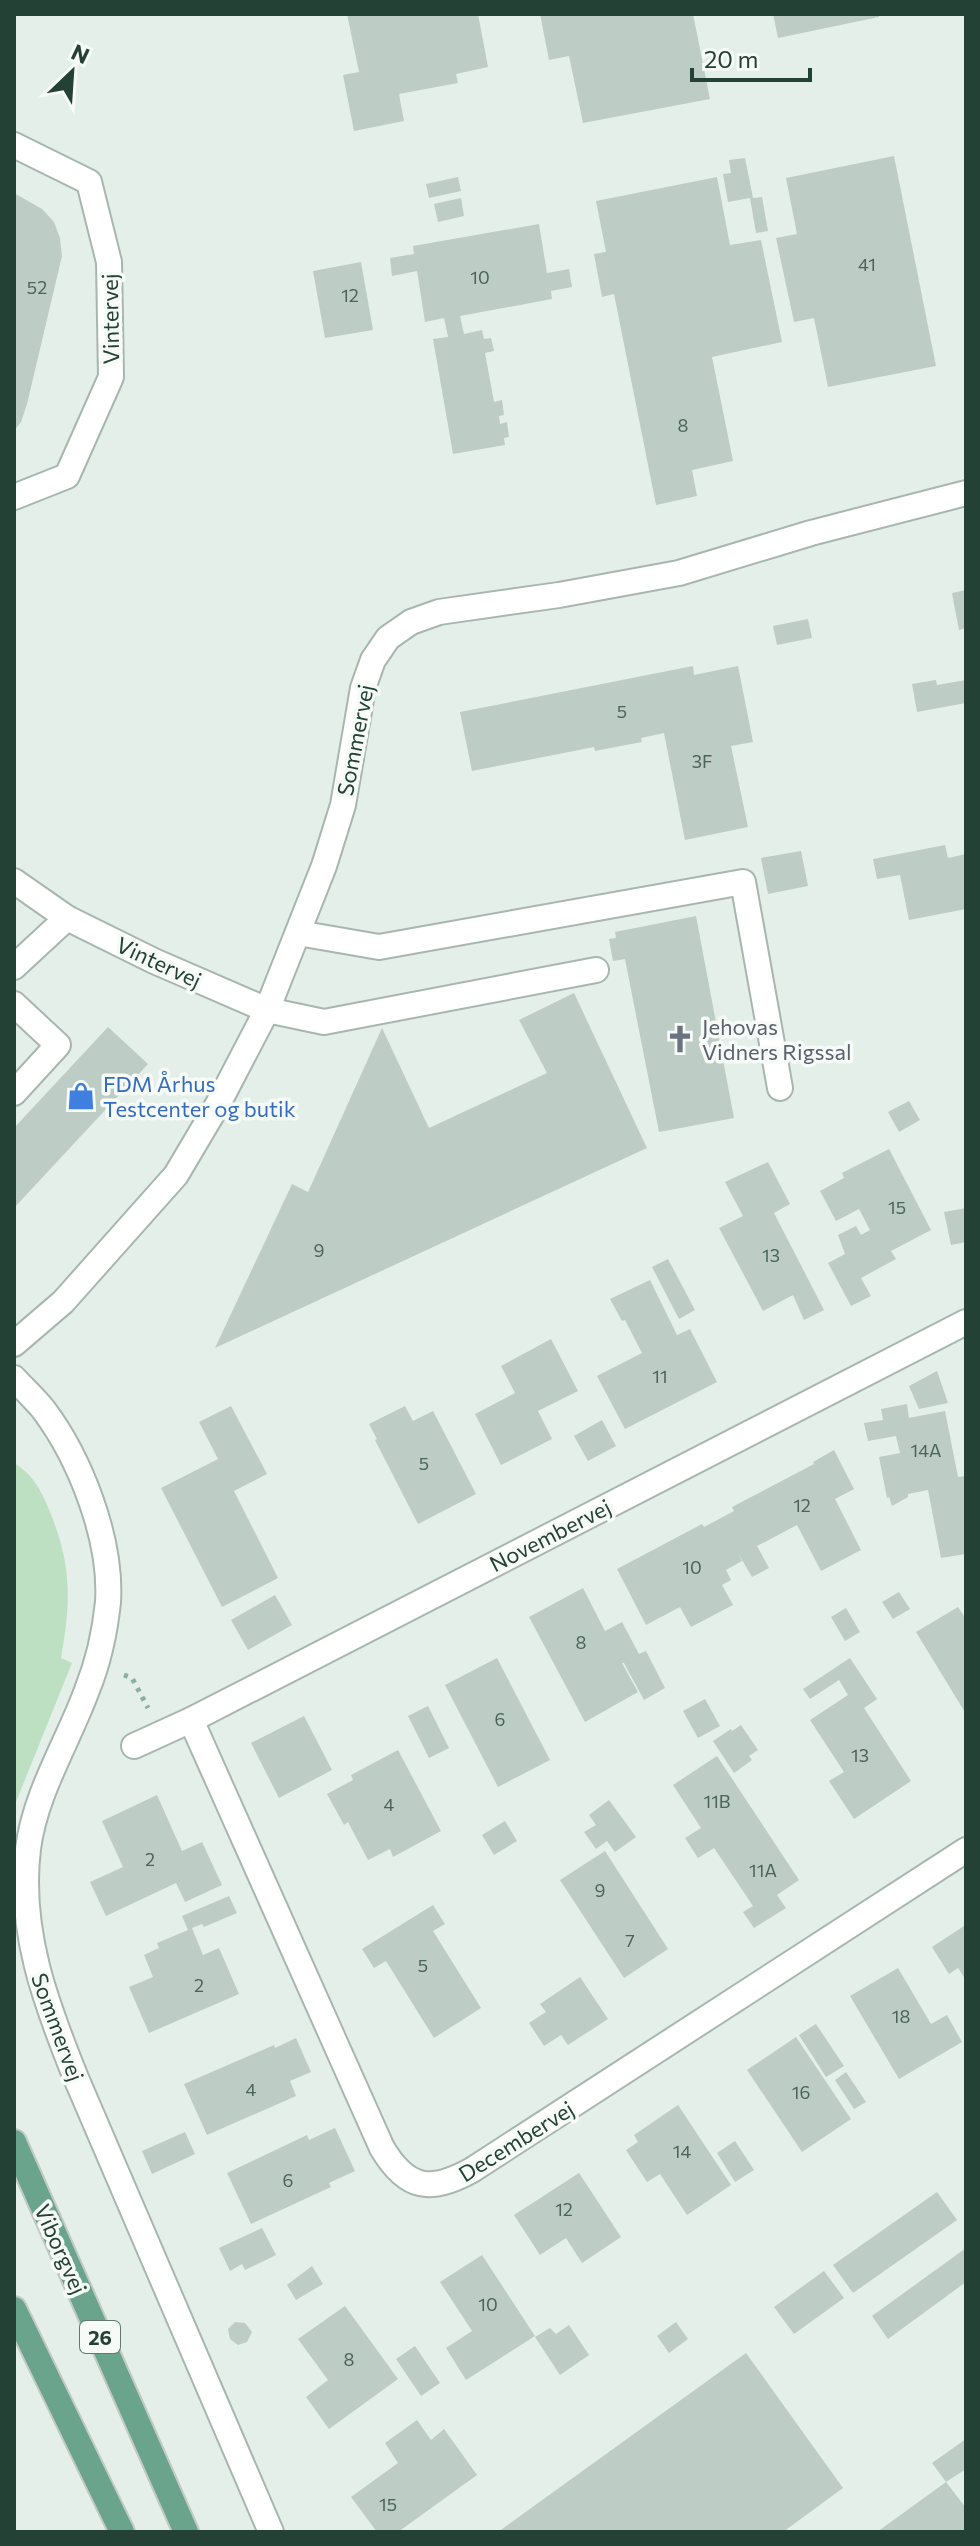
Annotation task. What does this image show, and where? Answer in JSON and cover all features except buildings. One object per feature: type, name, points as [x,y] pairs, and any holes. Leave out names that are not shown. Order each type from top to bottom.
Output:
[{"type":"main road","name":"Viborgvej","points":[[14,2142],[186,2532]]},
{"type":"main road","points":[[14,2309],[122,2532]]},
{"type":"street","name":"Vintervej","points":[[14,145],[89,182],[109,262],[111,377],[67,476],[14,497]]},
{"type":"street","name":"Sommervej","points":[[14,1344],[63,1302],[176,1175],[218,1104],[267,1010],[324,866],[343,805],[363,688],[373,660],[388,638],[411,622],[439,612],[559,595],[679,573],[811,533],[966,493]]},
{"type":"street","name":"Vintervej","points":[[14,881],[67,918],[154,961],[267,1010],[324,1022],[596,970]]},
{"type":"street","points":[[298,933],[379,947],[743,882],[780,1088]]},
{"type":"street","points":[[14,967],[67,918]]},
{"type":"street","points":[[14,1004],[58,1045],[14,1093]]},
{"type":"street","name":"Novembervej","points":[[134,1746],[191,1720],[966,1322]]},
{"type":"street","name":"Sommervej","points":[[14,1378],[43,1410],[76,1463],[98,1521],[107,1570],[108,1601],[96,1663],[38,1809],[28,1848],[28,1929],[48,2009],[271,2532]]},
{"type":"street","name":"Decembervej","points":[[191,1720],[382,2148],[401,2175],[416,2184],[452,2182],[472,2170],[966,1850]]},
{"type":"path","points":[[96,1663],[132,1678],[162,1733]]},
{"type":"green space","points":[[14,1463],[27,1472],[36,1484],[57,1531],[68,1584],[61,1658],[72,1663],[14,1807]]},
{"type":"place","name":"Jehovas Vidners Rigssal","points":[[680,1039]]},
{"type":"place","name":"FDM Århus Testcenter og butik","points":[[81,1096]]}]
